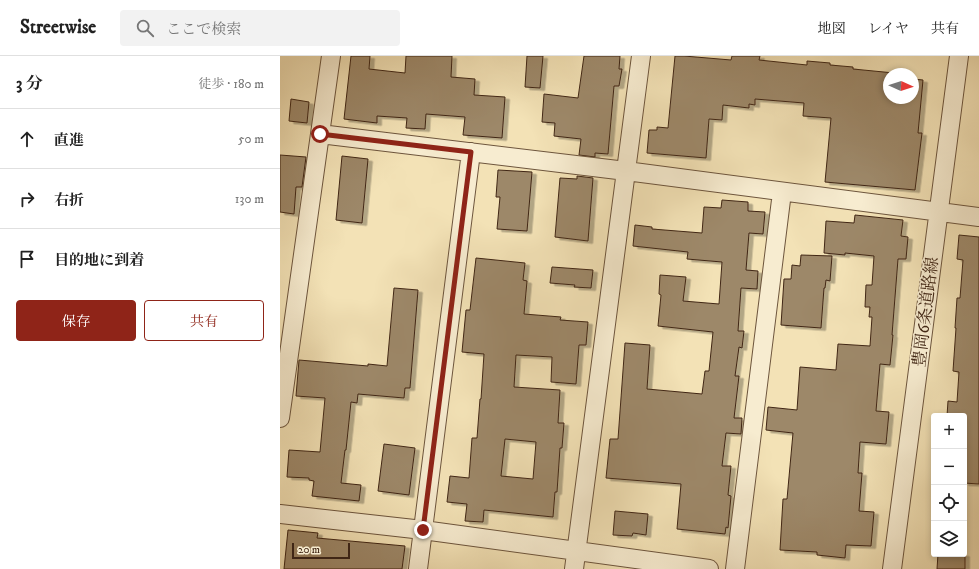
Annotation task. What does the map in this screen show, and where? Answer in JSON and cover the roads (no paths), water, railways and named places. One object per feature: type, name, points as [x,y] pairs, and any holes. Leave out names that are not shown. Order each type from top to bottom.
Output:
[{"type":"street","points":[[280,418],[331,56]]},
{"type":"street","points":[[574,569],[641,56]]},
{"type":"street","name":"豊岡6条道路線","points":[[892,569],[959,56]]},
{"type":"street","points":[[320,134],[626,171],[979,217]]},
{"type":"street","points":[[418,569],[471,152]]},
{"type":"street","points":[[735,569],[782,192]]},
{"type":"street","points":[[280,514],[423,530],[709,569]]}]
